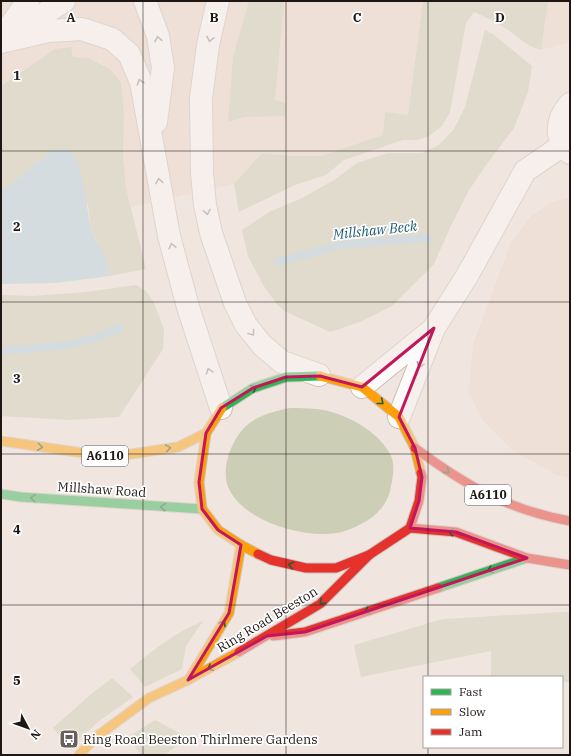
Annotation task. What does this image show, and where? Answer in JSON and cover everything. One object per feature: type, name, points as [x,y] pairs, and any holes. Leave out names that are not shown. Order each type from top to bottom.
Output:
[{"type":"main road","points":[[320,376],[362,387],[399,417],[415,448],[422,477],[419,501],[410,528],[369,555],[336,568],[306,568],[271,560],[241,545],[218,530],[202,509],[199,482],[206,433],[221,408],[253,388],[286,377],[320,376]]},
{"type":"main road","name":"A6110","points":[[1,441],[111,457],[178,447],[206,433]]},
{"type":"main road","name":"A6110","points":[[415,448],[461,480],[505,504],[556,519],[570,521]]},
{"type":"main road","name":"Millshaw Road","points":[[1,494],[21,497],[202,509]]},
{"type":"main road","points":[[410,528],[456,532],[527,558],[570,565]]},
{"type":"main road","name":"Ring Road Beeston","points":[[188,680],[229,613],[241,545]]},
{"type":"main road","name":"Ring Road Beeston","points":[[79,755],[96,737],[149,698],[188,680],[267,636],[320,604],[369,555]]},
{"type":"main road","points":[[267,636],[305,632],[527,558]]},
{"type":"street","points":[[1,41],[28,1]]},
{"type":"street","points":[[1,41],[64,1]]},
{"type":"street","points":[[145,1],[158,36],[163,68],[153,147]]},
{"type":"street","points":[[218,1],[208,45],[201,98],[202,173],[205,205],[211,233],[235,303],[246,325],[262,346],[282,362],[320,376]]},
{"type":"street","points":[[1,41],[48,31],[82,29],[112,39],[128,54],[141,82],[169,236],[188,307],[221,408]]},
{"type":"street","points":[[399,417],[434,328],[467,276],[525,171],[566,149],[559,136],[559,122],[564,110],[570,104]]},
{"type":"street","points":[[362,387],[434,328]]},
{"type":"highlighted area","points":[[434,328],[399,417],[415,448],[422,477],[419,501],[410,528],[456,532],[527,558],[305,632],[267,636],[188,680],[229,613],[241,545],[218,530],[202,509],[199,482],[206,433],[221,408],[253,388],[286,377],[320,376],[362,387]]},
{"type":"shaded area","points":[[1,1],[423,1],[408,115],[383,135],[321,156],[290,156],[262,153],[234,184],[131,207],[126,188],[123,156],[124,115],[121,83],[88,58],[73,57],[11,79],[1,86]]},
{"type":"shaded area","points":[[548,1],[570,1],[570,42],[541,50]]},
{"type":"shaded area","points":[[570,198],[570,478],[557,475],[513,451],[483,421],[469,393],[473,344],[511,242],[530,217],[551,202]]},
{"type":"green space","points":[[249,1],[284,1],[275,100],[287,103],[286,116],[244,117],[228,122],[233,57]]},
{"type":"green space","points":[[423,1],[548,1],[541,50],[527,44],[500,25],[474,12],[466,23],[450,112],[442,126],[429,136],[417,140],[403,140],[344,160],[326,175],[295,185],[239,212],[234,184],[262,153],[291,156],[321,156],[383,135],[385,112],[408,115]]},
{"type":"green space","points":[[485,30],[493,34],[532,66],[528,92],[514,128],[469,190],[434,264],[392,306],[360,322],[330,332],[284,311],[263,285],[248,256],[242,230],[269,212],[302,198],[334,180],[357,163],[388,153],[422,153],[439,145],[454,129],[465,107]]},
{"type":"green space","points":[[71,47],[73,57],[88,58],[110,69],[121,83],[124,115],[123,156],[126,188],[146,269],[110,276],[109,267],[91,229],[88,205],[51,151],[9,186],[1,190],[1,86],[55,49]]},
{"type":"green space","points":[[136,285],[146,291],[154,303],[164,329],[163,349],[119,417],[69,420],[1,416],[1,295],[33,296],[86,292]]},
{"type":"green space","points":[[290,408],[317,409],[338,414],[360,424],[370,431],[386,447],[393,463],[392,482],[385,504],[372,518],[344,531],[330,534],[314,534],[300,532],[272,524],[246,509],[236,500],[226,481],[227,462],[233,443],[244,428],[251,422],[265,415]]},
{"type":"green space","points":[[570,612],[570,682],[563,682],[563,676],[491,676],[491,651],[361,677],[354,645],[443,619]]},
{"type":"green space","points":[[203,621],[186,646],[182,669],[145,687],[130,669],[156,648],[174,636]]},
{"type":"green space","points":[[112,678],[133,697],[99,721],[70,747],[53,728],[90,695]]},
{"type":"green space","points":[[155,720],[187,737],[165,755],[141,755],[128,737]]},
{"type":"water","points":[[66,149],[69,151],[74,156],[78,165],[82,176],[92,231],[108,263],[110,276],[56,283],[1,284],[1,190],[9,186],[51,151]]},
{"type":"waterway","name":"Millshaw Beck","points":[[278,262],[341,245],[428,238]]},
{"type":"waterway","name":"Millshaw Beck","points":[[1,351],[68,345],[95,338],[120,328]]},
{"type":"traffic: fast","points":[[222,408],[253,388],[286,377],[320,376]]},
{"type":"traffic: fast","points":[[1,494],[21,497],[202,509]]},
{"type":"traffic: fast","points":[[438,588],[527,558]]},
{"type":"traffic: slow","points":[[320,376],[362,387],[399,417],[415,448],[421,473]]},
{"type":"traffic: slow","points":[[222,408],[206,433],[199,482],[202,509],[218,530],[258,554]]},
{"type":"traffic: slow","points":[[1,441],[111,457],[178,447],[206,433]]},
{"type":"traffic: slow","points":[[189,679],[229,613],[241,545]]},
{"type":"traffic: slow","points":[[79,755],[96,737],[149,698],[188,680],[239,652]]},
{"type":"traffic: jam","points":[[415,448],[470,484],[507,503],[527,510],[570,521]]},
{"type":"traffic: jam","points":[[258,554],[271,560],[306,568],[336,568],[369,555],[410,528],[419,501],[422,477],[421,473]]},
{"type":"traffic: jam","points":[[410,528],[456,532],[527,558],[570,565]]},
{"type":"traffic: jam","points":[[239,652],[320,604],[369,555]]},
{"type":"traffic: jam","points":[[273,636],[305,632],[438,588]]},
{"type":"place","name":"Ring Road Beeston Thirlmere Gardens","points":[[69,739]]}]
